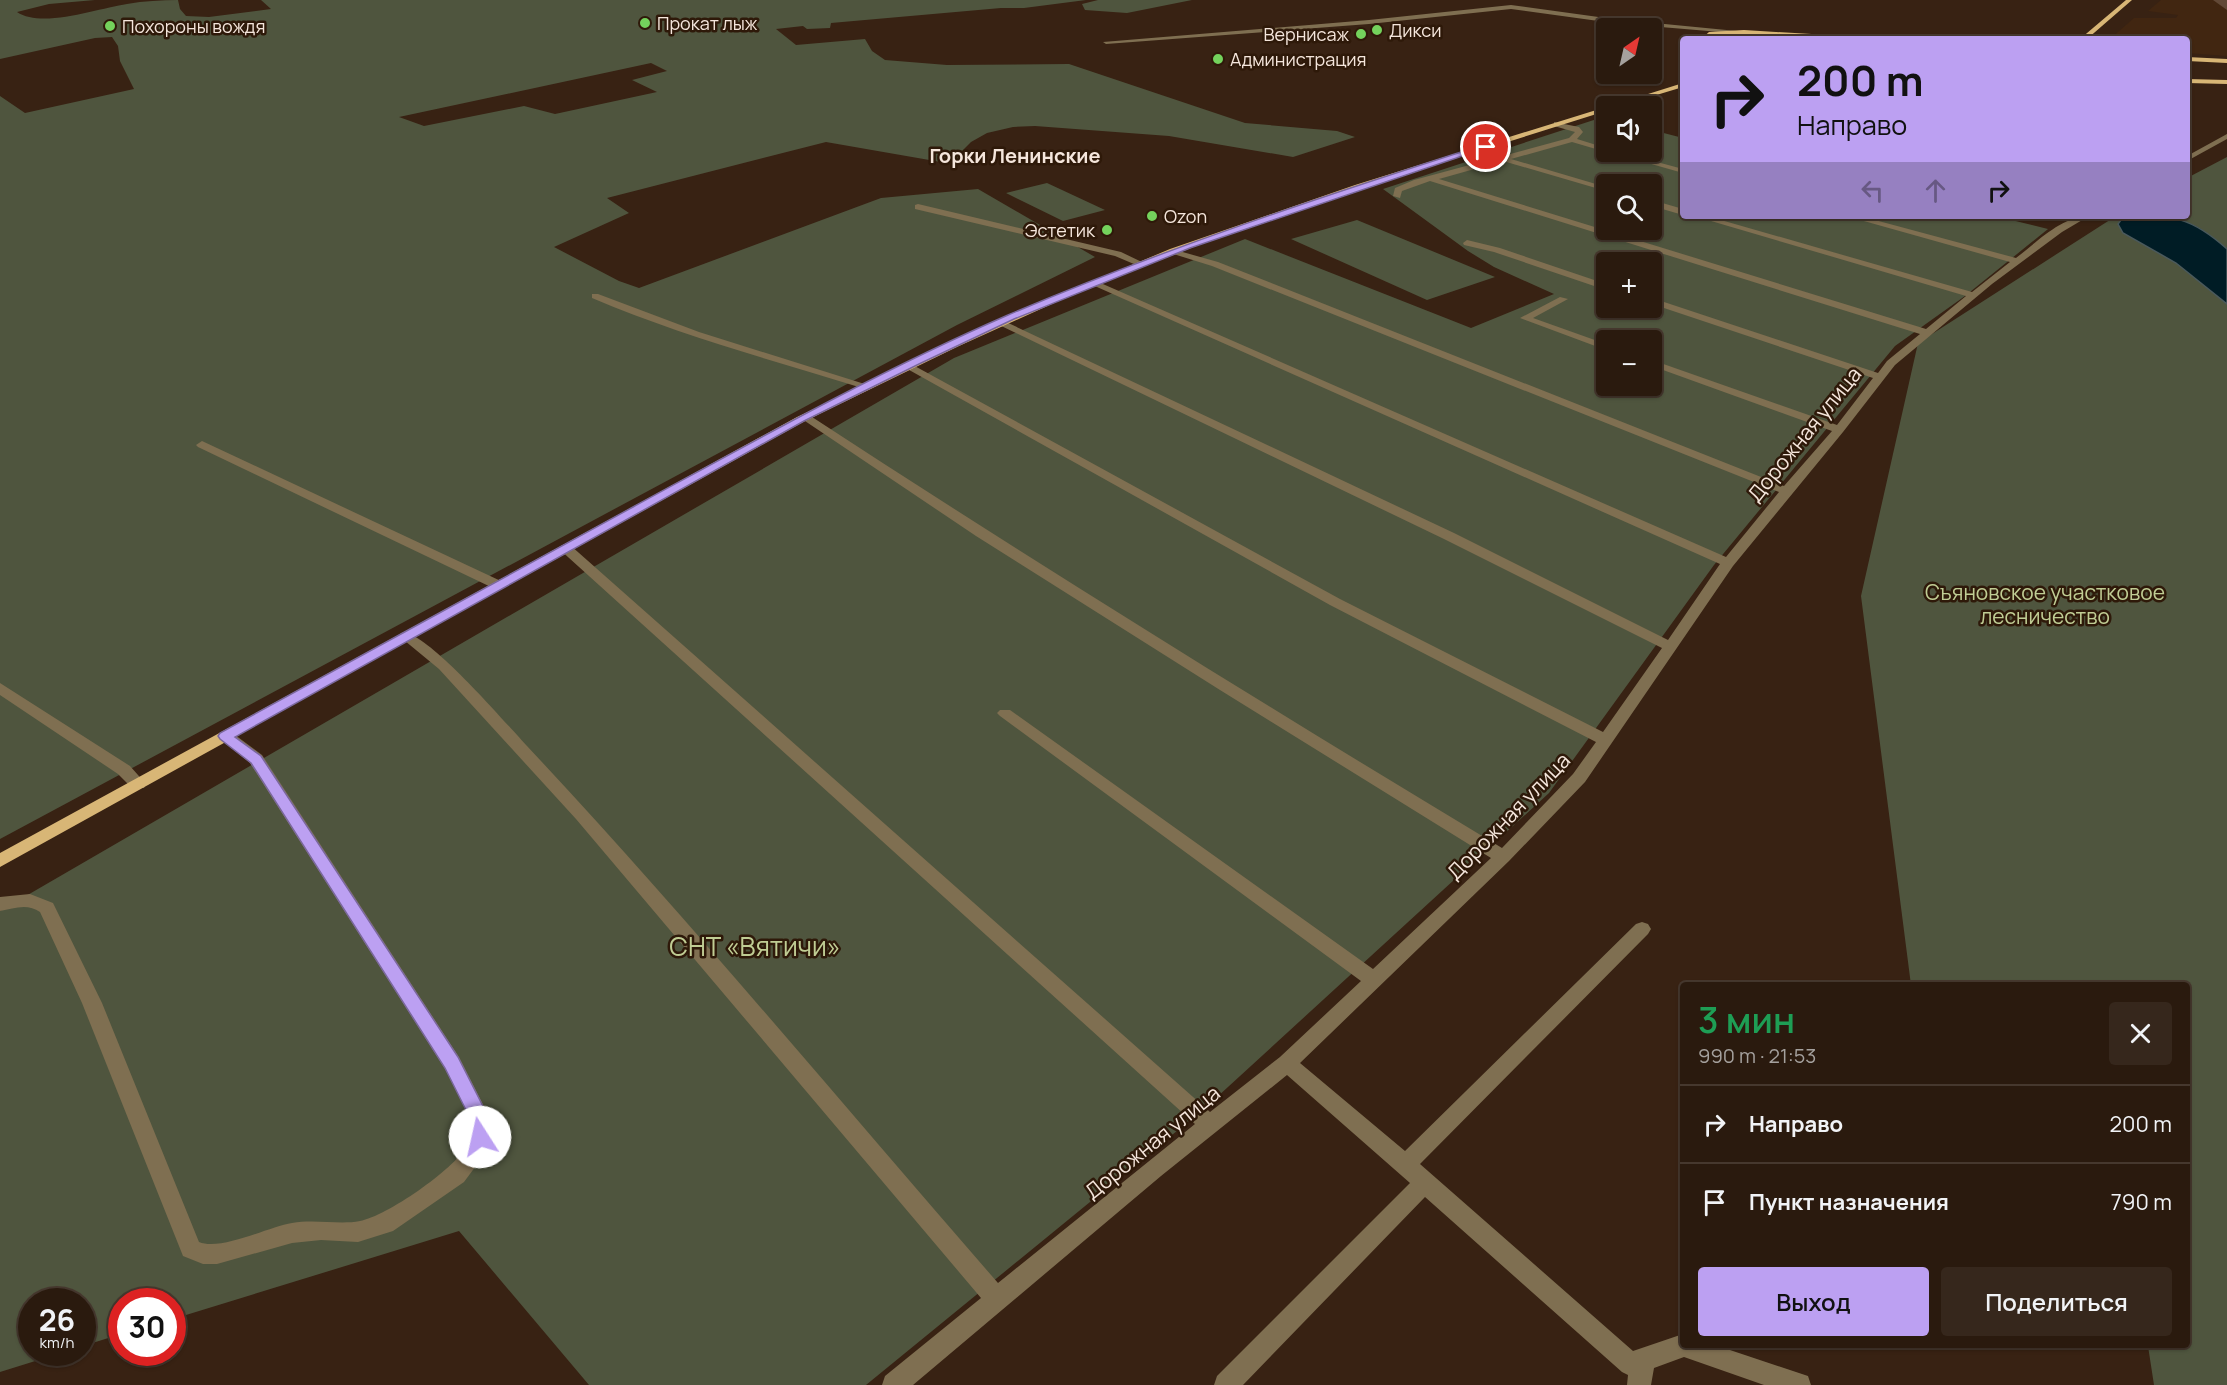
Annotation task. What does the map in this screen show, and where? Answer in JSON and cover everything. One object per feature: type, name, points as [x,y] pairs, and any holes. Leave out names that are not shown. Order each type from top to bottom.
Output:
[{"type":"main road","points":[[2087,36],[2129,0]]},
{"type":"main road","points":[[1707,36],[1744,32],[1811,36]]},
{"type":"main road","points":[[2190,59],[2227,63]]},
{"type":"main road","points":[[2190,81],[2227,82]]},
{"type":"main road","points":[[1647,96],[1680,86]]},
{"type":"main road","points":[[0,861],[805,417],[907,366],[1000,323],[1172,252],[1330,196],[1596,112]]},
{"type":"street","points":[[1106,42],[1511,8],[1596,19]]},
{"type":"street","points":[[1662,25],[1744,32]]},
{"type":"street","points":[[1662,32],[1673,34]]},
{"type":"street","points":[[1557,124],[1579,132],[1572,140]]},
{"type":"street","points":[[2190,157],[2227,136]]},
{"type":"street","points":[[1397,196],[1398,190],[1429,178],[1572,140],[1596,147]]},
{"type":"street","points":[[1500,158],[1596,186]]},
{"type":"street","points":[[1650,162],[1680,170]]},
{"type":"street","points":[[1429,178],[1927,333]]},
{"type":"street","points":[[1662,205],[1680,211]]},
{"type":"street","points":[[918,207],[1118,254],[1141,264]]},
{"type":"street","points":[[1708,219],[1973,295]]},
{"type":"street","points":[[1861,219],[2017,261]]},
{"type":"street","name":"Дорожная улица","points":[[894,1385],[1209,1124],[1287,1063],[1503,857],[1579,778],[1728,563],[1839,430],[1891,363],[2017,261],[2059,230],[2079,219]]},
{"type":"street","points":[[1467,243],[1497,250],[1596,283]]},
{"type":"street","points":[[1172,252],[1225,268],[1786,491]]},
{"type":"street","points":[[1093,283],[1728,563]]},
{"type":"street","points":[[595,296],[621,308],[721,342],[866,386]]},
{"type":"street","points":[[1563,299],[1525,318],[1596,343]]},
{"type":"street","points":[[1662,305],[1880,377]]},
{"type":"street","points":[[1000,323],[1449,536],[1669,646]]},
{"type":"street","points":[[907,366],[1335,602],[1605,740]]},
{"type":"street","points":[[1662,367],[1839,430]]},
{"type":"street","points":[[805,417],[1049,576],[1503,857]]},
{"type":"street","points":[[202,445],[498,585]]},
{"type":"street","points":[[565,548],[1209,1124]]},
{"type":"street","points":[[406,636],[444,666],[582,815],[997,1299]]},
{"type":"street","points":[[0,688],[124,770],[138,784]]},
{"type":"street","points":[[1005,713],[1374,980]]},
{"type":"street","points":[[0,904],[24,900],[39,901],[47,908],[92,1002],[191,1249],[203,1254],[217,1254],[292,1233],[321,1230],[358,1232],[385,1224],[456,1175],[477,1149],[483,1124],[452,1063],[256,759],[225,736]]},
{"type":"street","points":[[1406,1164],[1642,929]]},
{"type":"street","points":[[1287,1063],[1406,1164],[1424,1183],[1630,1364],[1680,1347]]},
{"type":"street","points":[[1226,1385],[1424,1183]]},
{"type":"street","points":[[1690,1348],[1799,1385]]},
{"type":"street","points":[[1639,1385],[1643,1359]]},
{"type":"shaded area","points":[[2161,0],[2227,0],[2227,56],[2190,53],[2190,36],[2113,36],[2134,18],[2176,18],[2178,15],[2148,11]]},
{"type":"shaded area","points":[[1744,33],[1796,36],[1717,36]]},
{"type":"green space","points":[[0,0],[95,0],[49,4],[17,12],[28,17],[55,18],[133,3],[172,0],[178,0],[180,9],[186,16],[209,17],[271,9],[261,0],[1086,0],[1024,8],[831,23],[830,28],[807,29],[803,26],[776,29],[796,45],[865,39],[872,51],[885,60],[947,65],[1069,64],[1245,123],[1337,131],[1355,137],[1293,157],[1169,136],[1035,126],[1013,127],[987,133],[971,142],[960,153],[958,165],[826,142],[607,198],[629,213],[554,247],[619,281],[639,288],[881,198],[978,189],[1095,257],[957,325],[0,839],[0,96],[25,113],[134,89],[120,61],[118,46],[112,37],[95,38],[0,59]],"holes":[[[651,63],[667,71],[632,80],[657,92],[555,114],[524,106],[424,126],[399,117]]]},
{"type":"green space","points":[[1098,0],[1192,0],[1127,13],[1085,10],[1082,4]]},
{"type":"green space","name":"СНТ «Вятичи»","points":[[1596,119],[1596,162],[1662,162],[1662,133],[1680,137],[1680,219],[2007,219],[2048,229],[1965,296],[1895,346],[1714,565],[1549,793],[1205,1108],[866,1385],[589,1385],[459,1231],[186,1315],[186,1288],[108,1288],[108,1338],[96,1342],[96,1288],[18,1288],[19,1366],[0,1372],[0,911],[954,358],[1245,239],[1471,328],[1554,294],[1494,267],[1468,251],[1383,189]]},
{"type":"green space","name":"Съяновское участковое лесничество","points":[[2227,157],[2227,1385],[2154,1385],[2148,1348],[2190,1348],[2190,982],[1911,982],[1861,596],[1918,343],[2111,219],[2190,219],[2190,176]]},
{"type":"green space","points":[[1047,183],[1105,210],[1063,221],[1006,193]]},
{"type":"green space","points":[[1357,220],[1495,277],[1427,300],[1291,239]]},
{"type":"water","points":[[2122,219],[2175,219],[2190,224],[2214,238],[2227,249],[2227,304],[2176,263],[2123,233],[2118,224]]},
{"type":"place","name":"Прокат лыж","points":[[645,23]]},
{"type":"place","name":"Похороны вождя","points":[[110,26]]},
{"type":"place","name":"Дикси","points":[[1377,30]]},
{"type":"place","name":"Вернисаж","points":[[1361,34]]},
{"type":"place","name":"Администрация","points":[[1218,59]]},
{"type":"place","name":"Ozon","points":[[1152,216]]},
{"type":"place","name":"Эстетик","points":[[1107,230]]},
{"type":"district","name":"Горки Ленинские","points":[[1015,155]]},
{"type":"route","points":[[480,1137],[483,1124],[452,1063],[256,759],[225,736],[801,419],[1011,317],[1187,246],[1330,196],[1486,147]]}]
